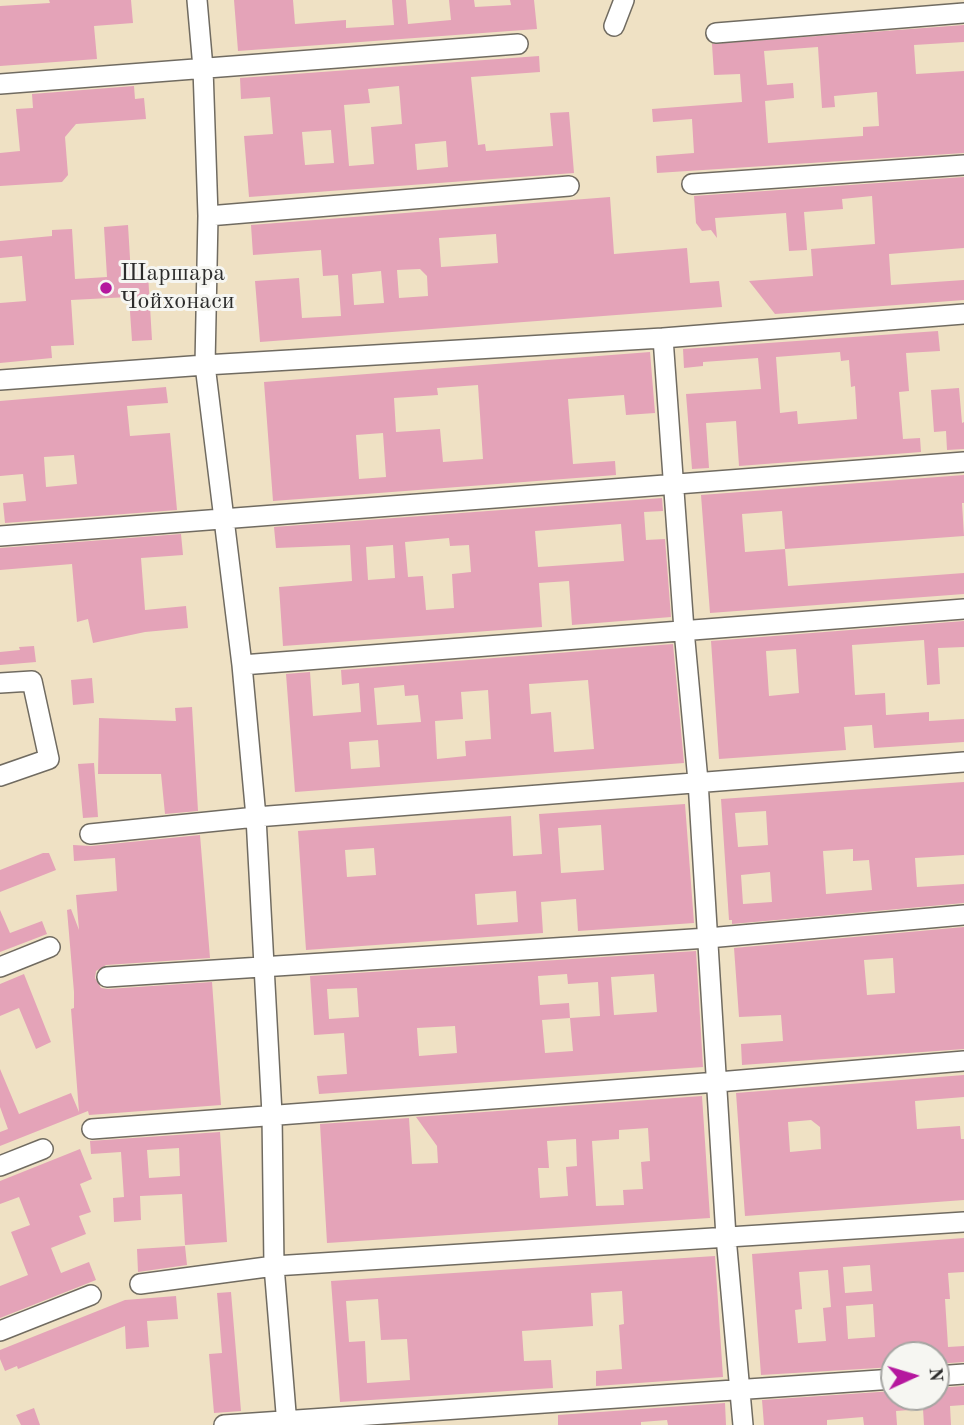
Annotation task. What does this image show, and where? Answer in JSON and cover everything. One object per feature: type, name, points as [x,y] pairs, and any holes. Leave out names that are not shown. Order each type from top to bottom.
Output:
[{"type":"street","points":[[197,0],[203,68],[208,216],[205,365],[242,665],[256,817],[272,1114],[274,1266],[287,1422]]},
{"type":"street","points":[[614,26],[624,0]]},
{"type":"street","points":[[716,33],[964,13]]},
{"type":"street","points":[[0,84],[518,44]]},
{"type":"street","points":[[692,184],[964,164]]},
{"type":"street","points":[[208,216],[569,186]]},
{"type":"street","points":[[0,380],[663,338],[964,314]]},
{"type":"street","points":[[663,338],[698,782],[726,1237],[743,1425]]},
{"type":"street","points":[[0,536],[964,462]]},
{"type":"street","points":[[242,665],[964,610]]},
{"type":"street","points":[[0,683],[32,681],[49,758],[0,776]]},
{"type":"street","points":[[90,834],[256,817],[964,762]]},
{"type":"street","points":[[107,976],[708,939],[964,915]]},
{"type":"street","points":[[0,967],[50,947]]},
{"type":"street","points":[[92,1129],[718,1082],[964,1060]]},
{"type":"street","points":[[0,1166],[43,1149]]},
{"type":"street","points":[[140,1284],[274,1266],[964,1222]]},
{"type":"street","points":[[0,1331],[91,1295]]},
{"type":"street","points":[[224,1425],[880,1380]]},
{"type":"building","points":[[49,0],[131,0],[133,23],[94,26],[97,59],[0,66],[0,6],[50,3]]},
{"type":"building","points":[[234,0],[293,0],[295,24],[346,20],[346,28],[394,25],[392,0],[406,0],[408,24],[451,20],[449,0],[474,0],[475,7],[511,5],[510,0],[534,0],[537,29],[238,51]]},
{"type":"building","points":[[964,25],[964,42],[914,45],[916,74],[964,71],[964,153],[657,173],[656,156],[694,153],[692,119],[653,122],[652,109],[742,102],[740,74],[714,75],[712,44]],"holes":[[[818,47],[822,108],[835,107],[834,96],[877,92],[879,126],[863,127],[863,136],[768,143],[765,101],[794,98],[793,83],[767,85],[764,51]]]},
{"type":"building","points":[[539,56],[540,72],[471,77],[478,145],[485,144],[486,151],[553,146],[550,113],[569,112],[574,173],[249,197],[244,136],[273,134],[270,97],[241,99],[240,78]],"holes":[[[399,86],[402,124],[371,127],[374,164],[349,166],[344,105],[370,103],[368,89]],[[331,130],[334,163],[305,165],[302,132]],[[446,141],[448,167],[417,170],[415,144]]]},
{"type":"building","points":[[134,86],[135,99],[144,98],[146,119],[76,124],[65,137],[68,175],[62,182],[0,186],[0,153],[20,151],[16,109],[33,108],[32,94]]},
{"type":"building","points":[[964,177],[964,248],[889,254],[891,285],[964,280],[964,300],[775,314],[749,281],[813,276],[811,249],[875,244],[872,196],[842,199],[843,209],[804,212],[807,250],[789,251],[786,213],[715,218],[717,238],[711,230],[702,231],[696,223],[694,196]]},
{"type":"building","points":[[610,197],[614,254],[687,248],[690,283],[719,281],[722,307],[260,342],[255,281],[299,278],[302,318],[341,316],[338,275],[323,276],[321,250],[253,255],[251,225]],"holes":[[[496,234],[498,263],[441,267],[439,238]],[[420,269],[427,276],[428,296],[399,298],[397,270]],[[381,271],[384,303],[354,305],[352,274]]]},
{"type":"building","points":[[128,225],[131,275],[148,274],[152,340],[132,341],[129,297],[71,300],[74,345],[51,346],[52,358],[0,363],[0,303],[26,301],[22,256],[0,258],[0,241],[52,236],[52,230],[72,229],[75,279],[107,277],[104,227]]},
{"type":"building","points":[[938,331],[940,351],[906,353],[909,391],[899,392],[903,439],[920,438],[921,452],[739,466],[736,421],[706,423],[709,468],[692,469],[686,394],[761,389],[758,358],[703,362],[703,366],[684,368],[683,349]],"holes":[[[840,352],[841,361],[849,360],[851,387],[855,386],[857,419],[798,424],[797,411],[780,413],[776,357]]]},
{"type":"building","points":[[650,352],[655,413],[626,415],[624,395],[568,399],[573,464],[615,461],[616,475],[273,501],[264,382]],"holes":[[[478,385],[483,459],[443,462],[440,429],[396,432],[394,398],[438,395],[437,388]],[[383,433],[386,477],[359,479],[356,435]]]},
{"type":"building","points":[[166,387],[168,403],[127,406],[130,436],[170,433],[177,510],[5,523],[3,503],[26,501],[23,474],[0,476],[0,401]],"holes":[[[74,455],[77,484],[46,487],[44,457]]]},
{"type":"building","points":[[959,388],[962,423],[964,422],[964,449],[947,450],[946,431],[934,432],[931,390]]},
{"type":"building","points":[[964,475],[964,536],[785,549],[788,586],[964,573],[964,594],[710,613],[701,495]],"holes":[[[782,511],[785,549],[745,552],[742,514]]]},
{"type":"building","points":[[662,498],[663,511],[644,512],[646,540],[665,539],[671,617],[572,625],[569,581],[539,583],[542,627],[283,646],[279,587],[352,581],[350,545],[276,548],[274,527]],"holes":[[[621,524],[624,561],[538,567],[535,531]],[[449,538],[450,546],[469,545],[471,572],[452,574],[454,608],[426,610],[423,576],[408,577],[405,542]],[[393,545],[395,578],[368,580],[366,547]]]},
{"type":"building","points":[[181,534],[183,555],[141,558],[145,610],[186,606],[188,628],[145,632],[93,643],[88,619],[77,622],[72,564],[0,570],[0,548]]},
{"type":"building","points":[[964,621],[964,647],[938,648],[940,684],[927,685],[924,640],[852,645],[855,695],[885,693],[886,715],[929,712],[929,721],[964,719],[964,742],[874,748],[872,725],[844,727],[846,750],[719,759],[711,641]],"holes":[[[796,649],[799,693],[769,696],[766,651]]]},
{"type":"building","points":[[673,644],[684,763],[295,792],[286,674],[310,672],[313,716],[361,712],[359,683],[342,685],[341,670]],"holes":[[[588,680],[594,749],[554,752],[551,712],[531,714],[529,684]],[[404,685],[405,696],[418,695],[421,722],[377,725],[374,688]],[[488,690],[491,739],[465,741],[466,756],[437,759],[435,721],[463,719],[461,692]],[[378,740],[380,767],[351,769],[349,742]]]},
{"type":"building","points":[[34,646],[36,662],[0,665],[0,652]]},
{"type":"building","points":[[92,678],[94,703],[73,705],[71,680]]},
{"type":"building","points":[[192,707],[198,811],[165,814],[161,774],[98,774],[99,718],[176,721],[175,708]]},
{"type":"building","points":[[94,763],[98,817],[83,818],[78,764]]},
{"type":"building","points":[[964,782],[964,855],[915,858],[917,887],[964,884],[964,903],[732,924],[732,920],[729,920],[721,799]],"holes":[[[766,811],[768,845],[738,847],[735,813]],[[853,849],[853,861],[869,860],[872,890],[826,894],[823,851]],[[770,872],[772,902],[743,904],[741,875]]]},
{"type":"building","points":[[685,804],[694,923],[578,931],[576,899],[541,902],[543,933],[306,950],[298,831],[511,816],[513,856],[542,854],[539,814]],"holes":[[[601,825],[604,870],[561,873],[558,828]],[[374,848],[376,875],[347,877],[345,850]],[[516,891],[518,922],[477,925],[475,894]]]},
{"type":"building","points":[[200,835],[210,958],[106,965],[96,971],[95,978],[101,988],[108,989],[212,982],[221,1105],[89,1115],[88,1111],[0,1146],[0,1132],[8,1129],[0,1107],[0,1069],[19,1114],[71,1093],[79,1112],[71,1009],[74,1008],[74,992],[67,910],[71,909],[79,930],[76,895],[117,891],[115,858],[74,861],[73,845],[91,846]]},
{"type":"building","points":[[49,853],[56,870],[0,892],[0,870]]},
{"type":"building","points":[[0,910],[10,933],[42,921],[47,934],[0,952]]},
{"type":"building","points":[[964,927],[964,1049],[742,1065],[741,1044],[783,1041],[781,1015],[739,1017],[734,948]],"holes":[[[893,958],[895,993],[867,995],[864,960]]]},
{"type":"building","points":[[696,951],[703,1067],[319,1094],[317,1076],[347,1074],[344,1033],[314,1035],[310,976]],"holes":[[[567,974],[568,984],[598,982],[600,1016],[570,1018],[569,1003],[540,1005],[538,976]],[[654,974],[657,1012],[614,1015],[611,977]],[[357,988],[359,1017],[329,1019],[327,989]],[[570,1018],[573,1051],[545,1053],[542,1020]],[[455,1026],[457,1053],[419,1056],[417,1028]]]},
{"type":"building","points":[[24,974],[51,1042],[36,1049],[19,1008],[0,1016],[0,984]]},
{"type":"building","points":[[964,1075],[964,1097],[915,1101],[917,1129],[960,1126],[961,1139],[964,1139],[964,1200],[745,1216],[736,1093]],"holes":[[[811,1120],[820,1127],[821,1149],[790,1152],[788,1122]]]},
{"type":"building","points":[[702,1096],[710,1218],[327,1243],[320,1124],[409,1118],[412,1164],[438,1163],[437,1146],[416,1117]],"holes":[[[648,1128],[650,1161],[641,1162],[643,1189],[623,1190],[624,1205],[596,1206],[592,1141],[619,1139],[619,1130]],[[576,1139],[577,1166],[566,1167],[568,1196],[540,1198],[538,1168],[549,1168],[547,1141]]]},
{"type":"building","points":[[220,1132],[227,1242],[185,1245],[182,1194],[140,1196],[141,1220],[114,1222],[113,1198],[124,1197],[121,1152],[91,1154],[90,1141]],"holes":[[[179,1148],[180,1176],[149,1178],[147,1150]]]},
{"type":"building","points":[[80,1149],[92,1179],[80,1184],[91,1212],[79,1216],[86,1234],[51,1248],[61,1273],[89,1262],[96,1280],[0,1318],[0,1286],[28,1275],[11,1232],[30,1225],[19,1197],[0,1204],[0,1181]]},
{"type":"building","points":[[964,1238],[964,1272],[948,1273],[950,1299],[945,1299],[948,1341],[880,1341],[880,1368],[761,1375],[752,1254]],"holes":[[[870,1265],[872,1291],[845,1293],[843,1267]],[[828,1270],[831,1307],[823,1308],[826,1341],[798,1343],[795,1310],[802,1309],[799,1272]],[[873,1304],[875,1337],[848,1339],[846,1306]]]},
{"type":"building","points":[[185,1246],[187,1265],[138,1272],[137,1249]]},
{"type":"building","points":[[715,1256],[723,1377],[596,1386],[596,1371],[622,1369],[619,1325],[624,1324],[622,1291],[591,1293],[593,1326],[522,1331],[524,1361],[551,1360],[553,1388],[340,1402],[331,1281]],"holes":[[[378,1299],[381,1340],[407,1339],[410,1380],[367,1383],[365,1341],[349,1342],[346,1301]]]},
{"type":"building","points":[[231,1292],[241,1411],[214,1413],[209,1354],[222,1353],[217,1293]]},
{"type":"building","points":[[176,1296],[178,1319],[147,1321],[149,1347],[126,1349],[125,1326],[18,1369],[17,1366],[5,1371],[0,1359],[0,1350],[125,1300]]},
{"type":"building","points":[[964,1346],[964,1362],[950,1363],[950,1347]]},
{"type":"building","points":[[964,1386],[964,1405],[950,1406],[950,1387]]},
{"type":"building","points":[[880,1392],[880,1411],[896,1411],[897,1425],[864,1425],[863,1417],[827,1420],[827,1425],[764,1425],[762,1400]]},
{"type":"building","points":[[725,1403],[726,1425],[668,1425],[667,1420],[641,1422],[641,1425],[558,1425],[558,1415]]},
{"type":"building","points":[[950,1406],[951,1425],[924,1425],[923,1411],[950,1411]]},
{"type":"building","points":[[34,1408],[40,1425],[21,1425],[16,1415]]},
{"type":"place","name":"Шаршара Чойхонаси","points":[[106,288]]}]
